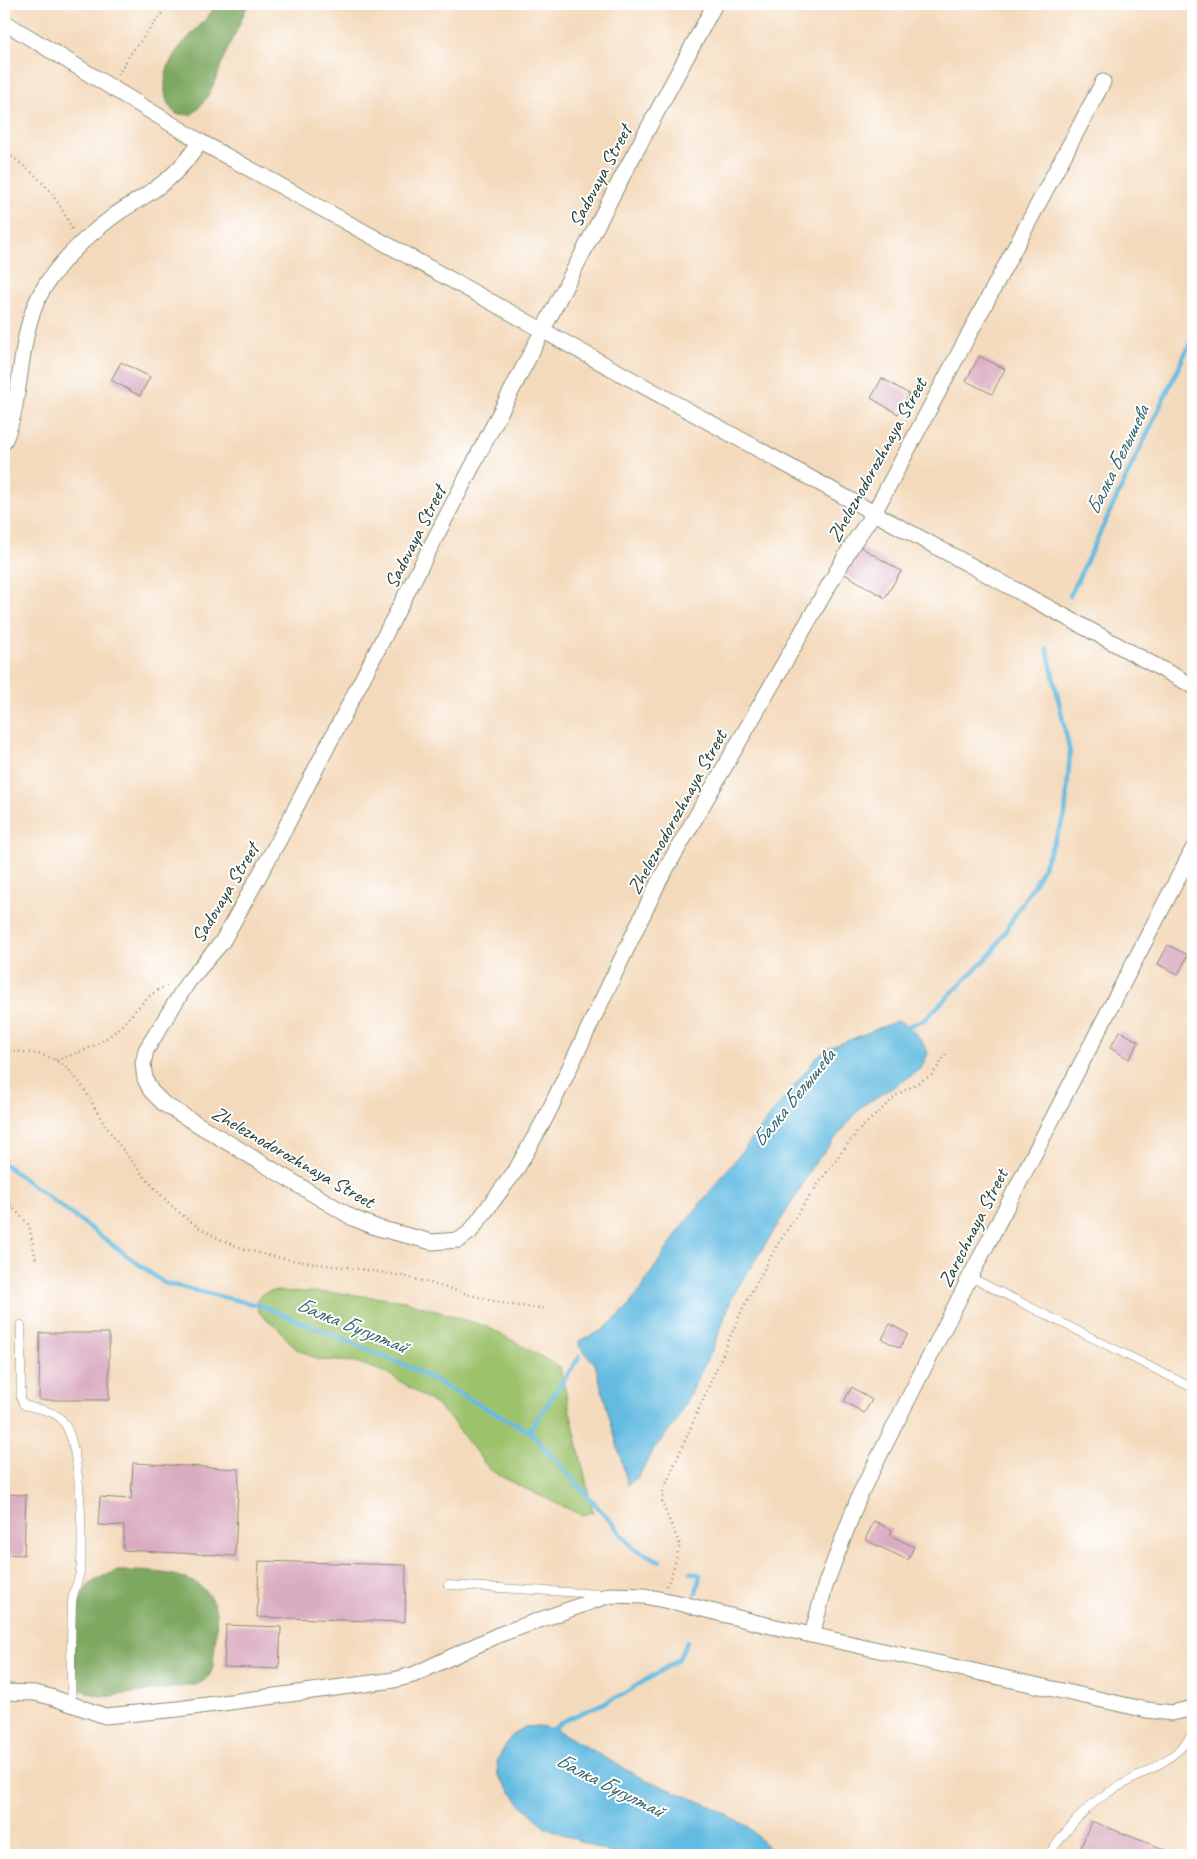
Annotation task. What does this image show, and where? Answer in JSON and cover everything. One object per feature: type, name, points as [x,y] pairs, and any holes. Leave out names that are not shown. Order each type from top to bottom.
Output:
[{"type":"street","name":"Sadovaya Street","points":[[145,1079],[143,1064],[146,1050],[188,982],[222,942],[280,838],[623,175],[715,4]]},
{"type":"street","points":[[4,22],[201,142],[874,513],[1193,686]]},
{"type":"street","name":"Zheleznodorozhnaya Street","points":[[145,1079],[151,1091],[164,1104],[353,1218],[378,1228],[432,1242],[459,1240],[470,1232],[516,1170],[548,1115],[659,881],[852,545],[874,513],[1103,82]]},
{"type":"street","points":[[4,442],[12,417],[20,366],[32,314],[48,280],[79,246],[115,215],[168,178],[201,142]]},
{"type":"street","name":"Zarechnaya Street","points":[[812,1635],[826,1583],[860,1494],[970,1277],[1193,850]]},
{"type":"street","points":[[4,1692],[35,1694],[98,1714],[127,1715],[394,1680],[413,1675],[498,1636],[610,1595],[655,1598],[1147,1710],[1172,1712],[1193,1708]]},
{"type":"lane","points":[[970,1277],[1193,1388]]},
{"type":"lane","points":[[21,1325],[20,1399],[24,1405],[61,1418],[73,1437],[78,1465],[81,1564],[72,1603],[72,1705]]},
{"type":"lane","points":[[448,1585],[610,1595]]},
{"type":"lane","points":[[1048,1855],[1070,1826],[1091,1805],[1104,1795],[1164,1762],[1193,1733]]},
{"type":"path","points":[[110,87],[129,56],[169,4]]},
{"type":"path","points":[[4,150],[40,178],[52,192],[79,246]]},
{"type":"path","points":[[56,1060],[82,1052],[111,1034],[157,990],[188,982]]},
{"type":"path","points":[[4,1050],[43,1055],[56,1060],[71,1072],[105,1126],[135,1165],[167,1200],[186,1218],[237,1247],[304,1262],[410,1278],[515,1304],[547,1308]]},
{"type":"path","points":[[655,1598],[671,1577],[680,1545],[662,1503],[663,1491],[742,1310],[781,1239],[813,1191],[856,1133],[897,1095],[933,1074],[948,1050]]},
{"type":"path","points":[[4,1198],[29,1225],[36,1260]]},
{"type":"green space","points":[[216,4],[247,4],[247,6],[209,94],[191,115],[176,114],[170,108],[165,95],[166,73],[170,62],[176,52],[209,15]]},
{"type":"green space","points":[[272,1291],[339,1293],[405,1301],[488,1327],[560,1367],[593,1512],[581,1515],[507,1480],[489,1469],[449,1417],[435,1404],[389,1374],[356,1362],[318,1360],[295,1348],[276,1326],[262,1316],[258,1310],[257,1301],[263,1293]]},
{"type":"green space","points":[[117,1571],[145,1571],[176,1575],[202,1587],[211,1598],[216,1612],[216,1631],[213,1666],[205,1680],[195,1685],[103,1697],[81,1690],[76,1680],[74,1661],[75,1633],[82,1595],[93,1582]]},
{"type":"water","points":[[897,1021],[902,1022],[911,1029],[926,1049],[928,1053],[922,1067],[911,1076],[862,1106],[811,1168],[796,1196],[733,1295],[714,1346],[674,1425],[652,1451],[639,1476],[628,1485],[595,1364],[579,1346],[579,1341],[603,1330],[629,1306],[681,1228],[817,1057],[829,1048]]},
{"type":"water","points":[[539,1726],[555,1729],[637,1776],[711,1806],[749,1827],[775,1855],[615,1855],[545,1827],[520,1803],[498,1776],[497,1760],[512,1735],[525,1727]]},
{"type":"building","points":[[979,356],[1005,369],[992,394],[966,381]]},
{"type":"building","points":[[121,362],[150,377],[140,396],[111,380]]},
{"type":"building","points":[[882,378],[909,394],[898,414],[871,398]]},
{"type":"building","points":[[859,546],[901,571],[885,598],[843,573]]},
{"type":"building","points":[[1168,945],[1188,955],[1178,975],[1158,964]]},
{"type":"building","points":[[1120,1031],[1139,1042],[1129,1059],[1110,1048]]},
{"type":"building","points":[[890,1324],[908,1334],[900,1348],[882,1339]]},
{"type":"building","points":[[40,1333],[109,1333],[109,1400],[39,1400]]},
{"type":"building","points":[[852,1387],[872,1400],[864,1413],[844,1401]]},
{"type":"building","points":[[133,1463],[239,1469],[235,1556],[123,1550],[124,1526],[98,1525],[100,1497],[131,1499]]},
{"type":"building","points":[[4,1494],[26,1495],[24,1555],[4,1554]]},
{"type":"building","points":[[874,1521],[892,1530],[890,1535],[914,1547],[908,1560],[865,1540]]},
{"type":"building","points":[[259,1561],[406,1565],[405,1622],[257,1617]]},
{"type":"building","points":[[226,1625],[281,1627],[279,1669],[224,1667]]},
{"type":"building","points":[[1091,1821],[1179,1855],[1094,1855],[1080,1850]]},
{"type":"waterway","name":"Балка Белышева","points":[[1070,596],[1193,337]]},
{"type":"waterway","name":"Балка Белышева","points":[[904,1028],[925,1019],[992,953],[1040,874],[1065,816],[1070,752],[1047,648]]},
{"type":"waterway","name":"Балка Бугултай","points":[[4,1164],[164,1283],[265,1307],[409,1367],[529,1431],[633,1548],[660,1561]]},
{"type":"waterway","name":"Балка Белышева","points":[[529,1431],[580,1356]]},
{"type":"waterway","name":"Балка Бугултай","points":[[690,1572],[700,1575],[696,1593]]},
{"type":"waterway","name":"Балка Бугултай","points":[[549,1732],[563,1721],[622,1695],[678,1660],[687,1642]]}]
